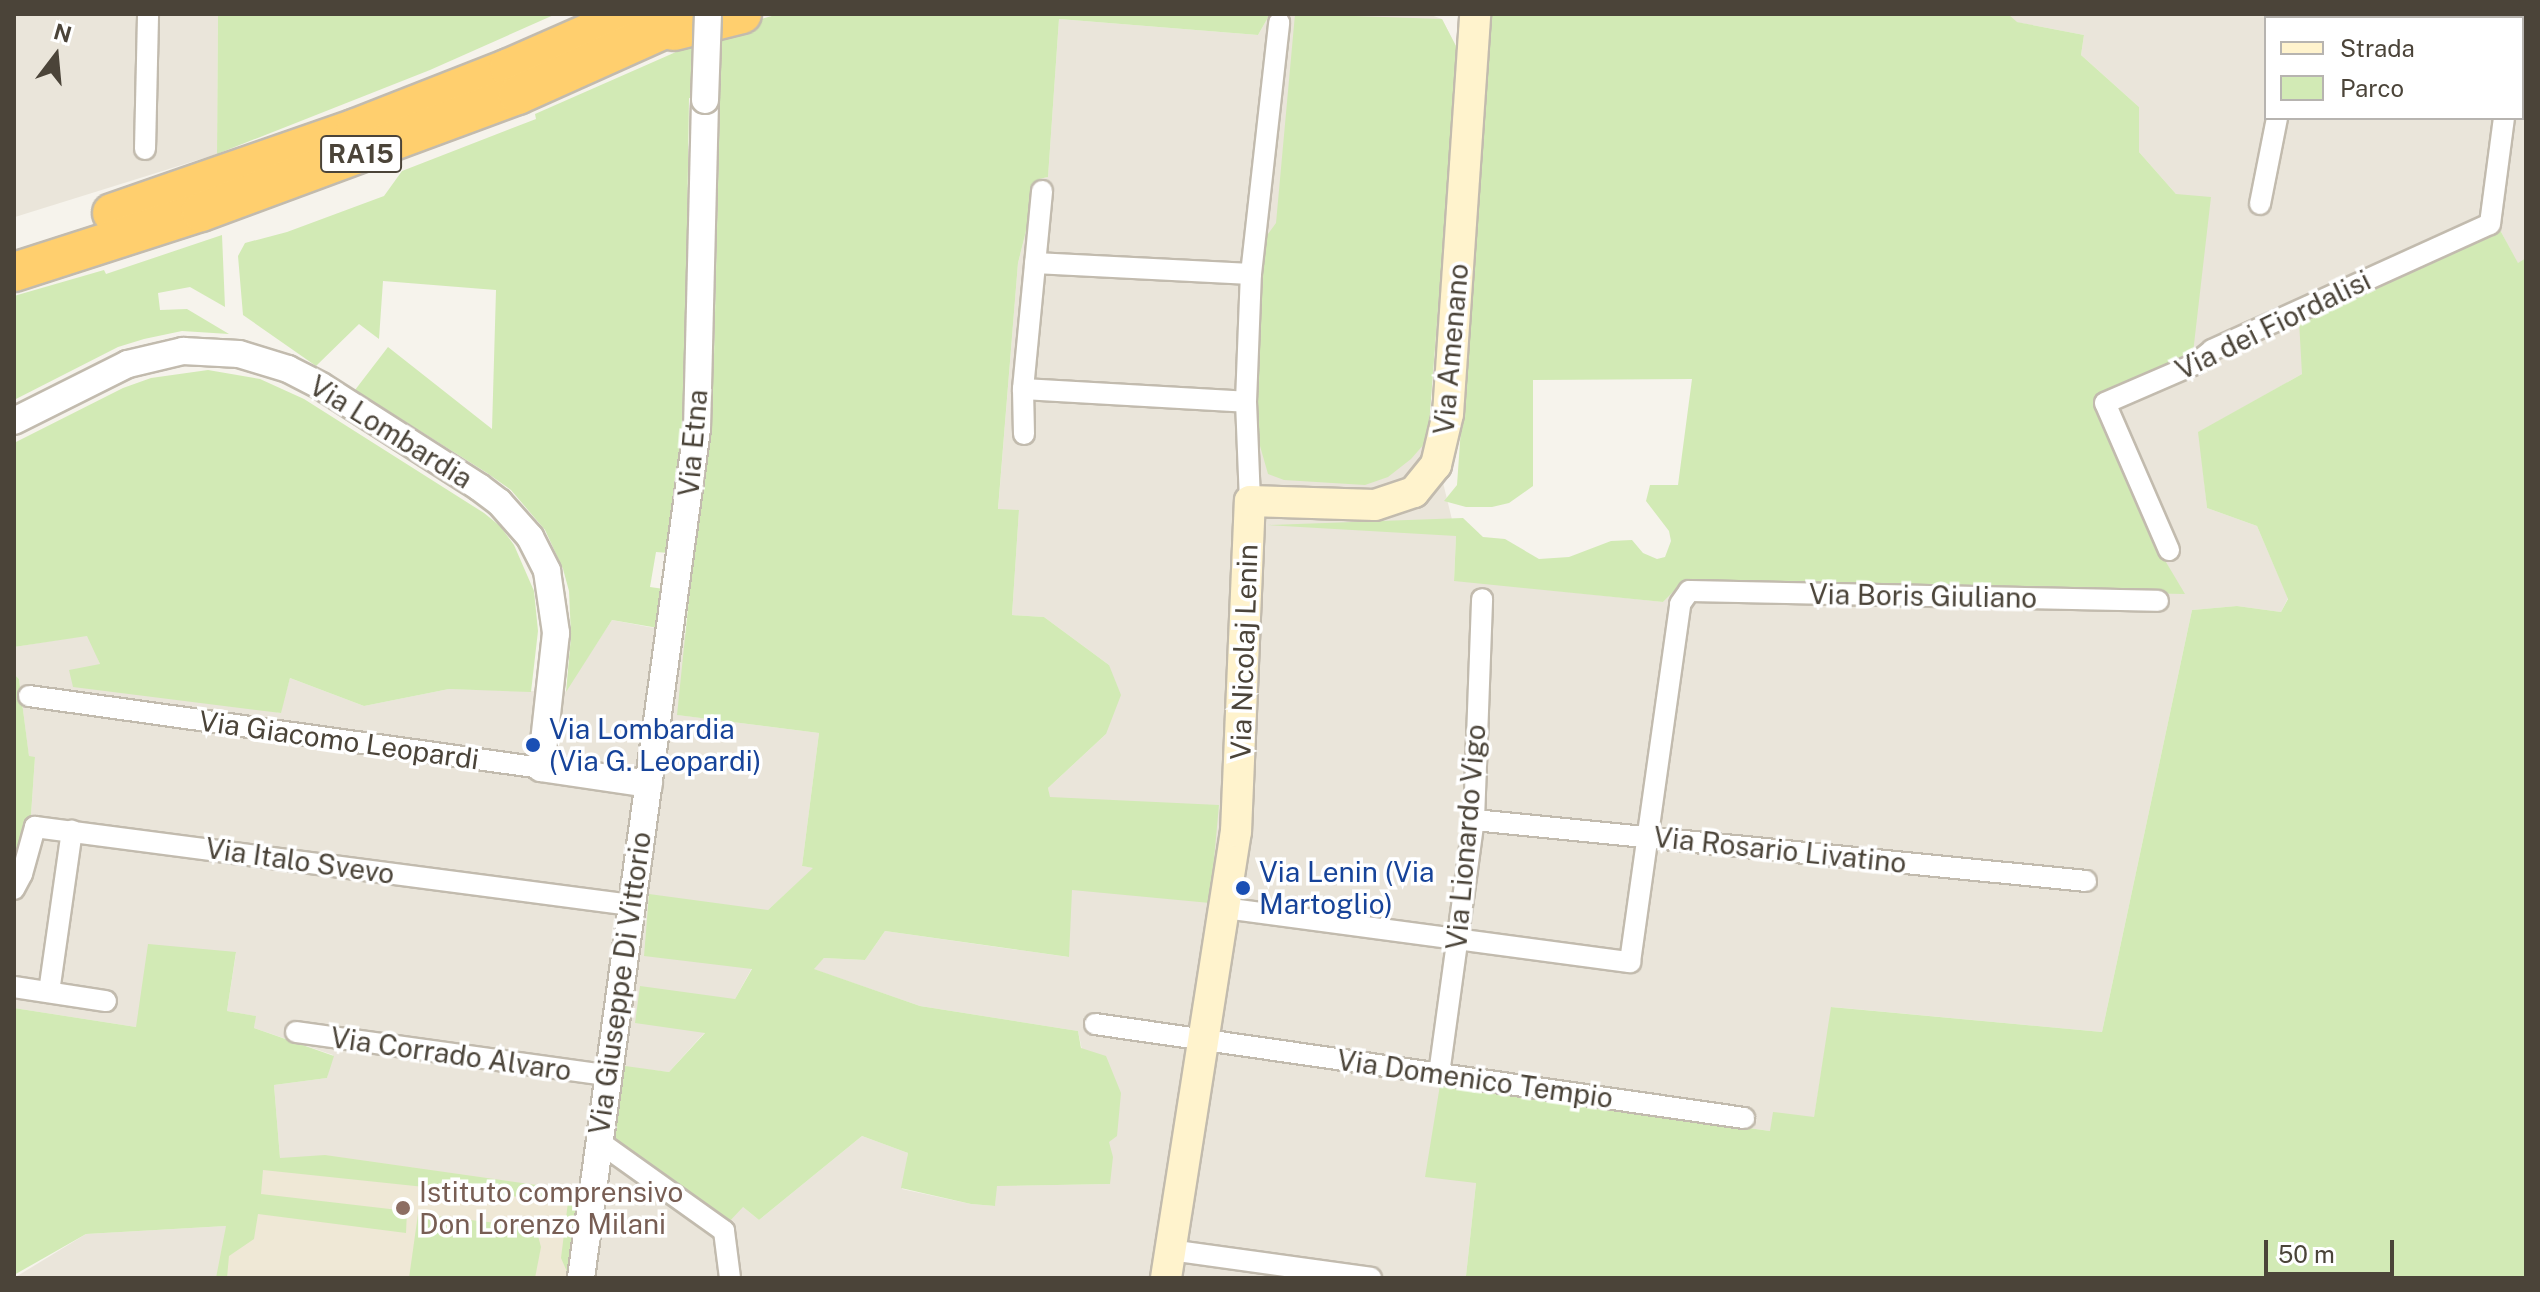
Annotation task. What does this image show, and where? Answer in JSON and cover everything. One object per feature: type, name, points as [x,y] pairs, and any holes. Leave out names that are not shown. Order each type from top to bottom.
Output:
[{"type":"highway","points":[[192,187],[576,14]]},
{"type":"highway","name":"RA15","points":[[14,245],[192,187],[509,68],[636,27],[698,14]]},
{"type":"highway","points":[[636,27],[742,14]]},
{"type":"highway","name":"RA15","points":[[14,272],[201,212],[518,95],[636,27]]},
{"type":"main road","name":"Via Amenano","points":[[1250,501],[1375,505],[1414,492],[1428,479],[1436,465],[1448,414],[1470,20]]},
{"type":"main road","name":"Via Nicolaj Lenin","points":[[1168,1264],[1236,832],[1250,501]]},
{"type":"street","points":[[145,149],[148,14]]},
{"type":"street","name":"Via Etna","points":[[649,784],[697,429],[708,14]]},
{"type":"street","name":"Via Nicolaj Lenin","points":[[1250,501],[1246,402],[1251,274],[1279,23]]},
{"type":"street","points":[[2260,204],[2277,120]]},
{"type":"street","name":"Via dei Fiordalisi","points":[[2169,550],[2105,403],[2195,364],[2212,350],[2490,224],[2504,120]]},
{"type":"street","points":[[1024,434],[1023,389],[1042,191]]},
{"type":"street","points":[[1035,263],[1251,274]]},
{"type":"street","name":"Via Lombardia","points":[[14,421],[128,364],[183,351],[226,352],[276,364],[321,386],[479,487],[499,502],[530,537],[552,591],[556,633],[541,768]]},
{"type":"street","points":[[1023,389],[1246,402]]},
{"type":"street","name":"Via Boris Giuliano","points":[[1649,837],[1680,604],[1689,591],[2158,601]]},
{"type":"street","name":"Via Lionardo Vigo","points":[[1439,1074],[1474,820],[1482,599]]},
{"type":"street","name":"Via Giacomo Leopardi","points":[[29,696],[649,784]]},
{"type":"street","name":"Via Giuseppe Di Vittorio","points":[[581,1278],[649,784]]},
{"type":"street","name":"Via Rosario Livatino","points":[[1474,820],[2086,881]]},
{"type":"street","name":"Via Italo Svevo","points":[[14,889],[35,827],[631,905]]},
{"type":"street","points":[[49,992],[72,831]]},
{"type":"street","points":[[1224,908],[1630,962],[1649,837]]},
{"type":"street","points":[[14,987],[106,1001]]},
{"type":"street","name":"Via Domenico Tempio","points":[[1095,1024],[1744,1118]]},
{"type":"street","name":"Via Corrado Alvaro","points":[[296,1032],[607,1075]]},
{"type":"street","points":[[598,1141],[724,1231],[730,1278]]},
{"type":"street","points":[[1168,1264],[1371,1278]]},
{"type":"shaded area","points":[[14,14],[218,14],[217,154],[15,217]]},
{"type":"shaded area","points":[[1270,14],[1428,14],[1442,19],[1458,50],[1429,425],[1456,536],[1454,580],[1663,602],[1679,585],[2023,592],[2160,552],[2095,397],[2176,194],[2139,152],[2139,107],[2081,55],[2084,35],[2016,22],[2008,14],[2526,14],[2526,258],[2518,264],[2500,230],[2302,374],[2199,432],[2207,508],[2257,526],[2288,598],[2281,612],[2237,606],[2192,610],[2102,1032],[1832,1007],[1814,1118],[1770,1131],[1441,1085],[1476,1183],[1466,1276],[1480,1278],[14,1278],[86,1234],[226,1226],[280,1158],[274,1085],[327,1078],[333,1055],[254,1028],[255,1016],[227,1011],[236,953],[136,1027],[14,1008],[14,855],[31,815],[35,757],[29,757],[19,679],[14,674],[14,647],[88,635],[100,664],[280,713],[290,678],[364,706],[449,689],[565,692],[612,620],[686,634],[678,715],[819,733],[802,866],[814,868],[768,910],[752,968],[735,999],[669,1072],[625,1067],[743,1207],[759,1220],[862,1136],[908,1153],[902,1189],[971,1204],[995,1206],[996,1186],[1110,1184],[1078,1031],[920,1006],[813,969],[824,958],[865,960],[885,931],[1068,957],[1048,788],[1106,734],[1109,665],[1044,617],[1012,615],[1019,510],[998,510],[1018,263],[1039,179],[1048,177],[1059,19],[1258,35]]},
{"type":"shaded area","name":"Istituto comprensivo Don Lorenzo Milani","points":[[325,1155],[579,1191],[567,1278],[216,1278],[238,1166]]},
{"type":"green space","points":[[218,14],[556,14],[430,70],[217,154]]},
{"type":"green space","points":[[779,14],[1270,14],[1258,35],[1059,19],[1048,177],[1039,179],[1018,263],[998,509],[1019,510],[1012,615],[1044,617],[1109,665],[1121,695],[1106,734],[1048,788],[1050,797],[1219,805],[1210,903],[1072,890],[1069,957],[885,931],[865,960],[824,958],[814,969],[920,1006],[1078,1031],[1081,1048],[1106,1056],[1121,1093],[1117,1136],[1109,1142],[1113,1157],[1110,1184],[997,1186],[995,1206],[971,1204],[901,1188],[908,1153],[862,1136],[759,1220],[743,1207],[727,1224],[613,1139],[625,1066],[669,1072],[705,1033],[635,1023],[640,986],[735,999],[752,969],[644,956],[649,894],[768,910],[813,868],[802,866],[819,733],[677,715],[714,355],[720,103],[689,98],[684,432],[669,553],[656,552],[650,587],[664,589],[658,628],[612,620],[566,692],[571,636],[569,591],[563,569],[545,530],[511,490],[355,390],[388,347],[492,429],[496,290],[383,281],[379,339],[359,324],[316,366],[243,315],[238,256],[245,243],[287,232],[384,196],[402,171],[536,119],[535,114],[735,26]]},
{"type":"green space","points":[[1295,14],[1442,19],[1458,50],[1429,425],[1425,443],[1411,459],[1388,477],[1365,485],[1284,480],[1268,474],[1254,425],[1265,238],[1276,223]]},
{"type":"green space","points":[[1490,14],[2008,14],[2017,22],[2084,35],[2081,55],[2139,107],[2139,152],[2176,194],[2211,197],[2193,353],[2095,397],[2160,552],[2185,594],[1680,585],[1663,602],[1454,581],[1456,536],[1267,525],[1463,518],[1483,537],[1505,539],[1539,559],[1569,557],[1611,541],[1632,540],[1643,553],[1657,559],[1665,557],[1671,541],[1669,531],[1646,501],[1650,485],[1678,485],[1692,379],[1533,380],[1533,486],[1509,503],[1492,507],[1466,507],[1444,501],[1457,485]]},
{"type":"green space","points":[[2500,230],[2518,263],[2526,258],[2526,1278],[1466,1276],[1476,1183],[1425,1177],[1440,1085],[1770,1131],[1773,1112],[1814,1117],[1831,1007],[2102,1032],[2192,610],[2237,606],[2281,612],[2288,599],[2257,526],[2207,508],[2198,432],[2302,374],[2299,321]]},
{"type":"green space","points":[[222,235],[225,307],[190,287],[158,293],[160,310],[187,309],[229,334],[182,331],[144,339],[118,347],[14,400],[14,296],[104,270],[106,274]]},
{"type":"green space","points":[[208,370],[260,379],[304,399],[500,526],[514,545],[534,591],[538,631],[531,692],[449,689],[364,706],[290,678],[281,713],[73,687],[69,670],[100,664],[87,636],[14,647],[14,443],[123,388],[151,378]]},
{"type":"green space","points":[[14,674],[19,679],[29,756],[35,757],[31,815],[15,855]]},
{"type":"green space","points":[[148,944],[236,952],[227,1011],[256,1016],[254,1028],[334,1056],[327,1078],[274,1085],[280,1158],[325,1155],[579,1191],[568,1274],[561,1258],[568,1202],[263,1170],[261,1194],[407,1211],[406,1233],[258,1214],[254,1239],[229,1256],[227,1278],[216,1278],[226,1226],[86,1234],[14,1275],[14,1008],[136,1027]]},
{"type":"green space","points":[[418,1214],[531,1227],[537,1232],[541,1247],[535,1278],[409,1278]]},
{"type":"place","name":"Via Lombardia (Via G. Leopardi)","points":[[533,745]]},
{"type":"place","name":"Via Lenin (Via Martoglio)","points":[[1243,888]]},
{"type":"place","name":"Istituto comprensivo Don Lorenzo Milani","points":[[403,1208]]}]
